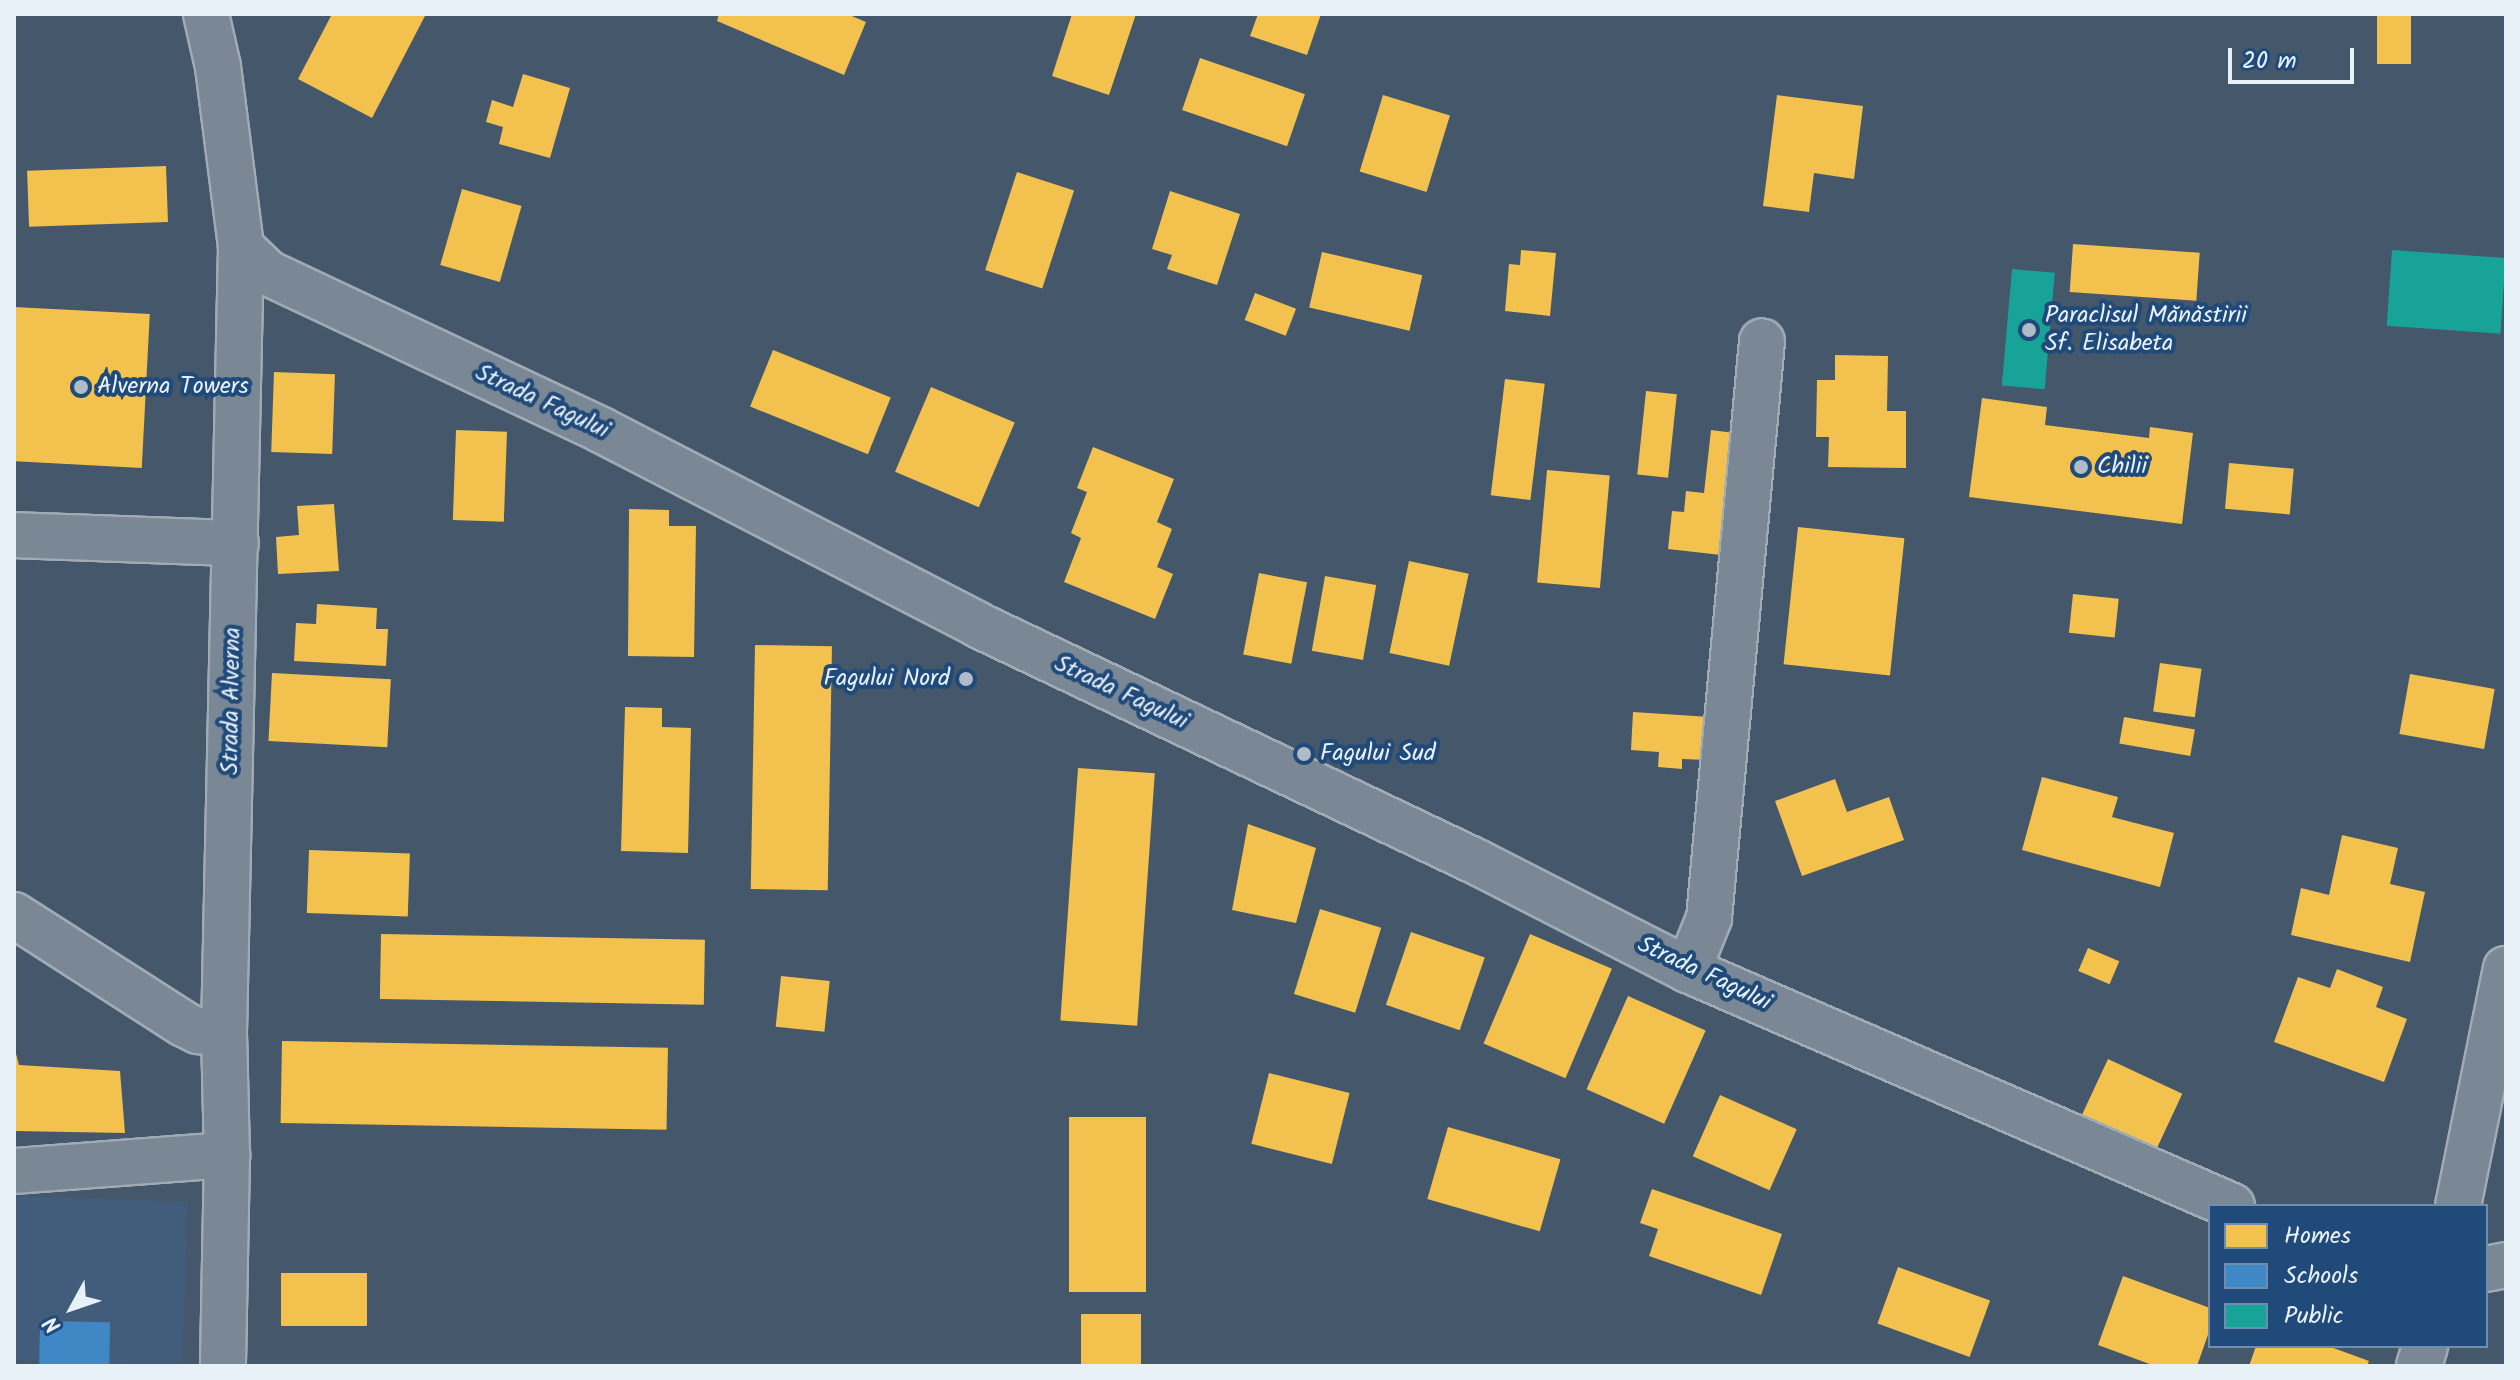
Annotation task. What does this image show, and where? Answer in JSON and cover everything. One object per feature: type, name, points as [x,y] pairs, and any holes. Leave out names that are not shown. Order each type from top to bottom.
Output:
[{"type":"street","points":[[206,14],[218,67],[241,247]]},
{"type":"street","name":"Strada Alverna","points":[[223,1366],[227,1155],[224,1033],[241,247]]},
{"type":"street","name":"Strada Fagului","points":[[241,247],[268,273],[601,430],[978,625],[1479,863],[1688,970],[2227,1204]]},
{"type":"street","points":[[1688,970],[1709,918],[1762,341]]},
{"type":"street","points":[[14,535],[236,543]]},
{"type":"street","points":[[14,915],[184,1024],[198,1031],[224,1033]]},
{"type":"street","points":[[2458,1204],[2506,969]]},
{"type":"street","points":[[14,1171],[227,1155]]},
{"type":"shaded area","points":[[14,1196],[188,1202],[182,1366],[14,1360]]},
{"type":"building: Homes","points":[[332,14],[426,14],[372,118],[298,79]]},
{"type":"building: Homes","points":[[719,14],[847,14],[866,22],[844,75],[717,21]]},
{"type":"building: Homes","points":[[1072,14],[1136,14],[1109,95],[1052,76]]},
{"type":"building: Homes","points":[[1258,14],[1321,14],[1307,55],[1250,36]]},
{"type":"building: Homes","points":[[2377,14],[2411,14],[2411,64],[2377,64]]},
{"type":"building: Homes","points":[[1200,58],[1305,94],[1287,146],[1182,110]]},
{"type":"building: Homes","points":[[523,74],[570,88],[550,158],[499,144],[503,127],[486,122],[492,100],[513,107]]},
{"type":"building: Homes","points":[[1383,95],[1450,115],[1427,192],[1360,172]]},
{"type":"building: Homes","points":[[1777,95],[1863,106],[1854,179],[1814,173],[1809,212],[1763,206]]},
{"type":"building: Homes","points":[[166,166],[168,222],[29,227],[27,171]]},
{"type":"building: Homes","points":[[1017,172],[1074,191],[1042,288],[985,270]]},
{"type":"building: Homes","points":[[462,189],[522,206],[500,282],[440,265]]},
{"type":"building: Homes","points":[[1170,191],[1240,214],[1217,285],[1167,269],[1172,255],[1152,249]]},
{"type":"building: Homes","points":[[2073,244],[2200,253],[2196,301],[2070,292]]},
{"type":"building: Homes","points":[[1521,250],[1556,253],[1550,316],[1505,311],[1509,264],[1520,265]]},
{"type":"building: Homes","points":[[1322,252],[1422,275],[1410,331],[1309,308]]},
{"type":"building: Homes","points":[[1255,293],[1296,309],[1286,336],[1245,320]]},
{"type":"building: Homes","name":"Alverna Towers","points":[[14,307],[150,314],[142,468],[14,461]]},
{"type":"building: Homes","points":[[773,350],[891,398],[868,454],[750,407]]},
{"type":"building: Homes","points":[[1835,355],[1888,356],[1887,411],[1906,411],[1906,468],[1828,467],[1829,437],[1816,437],[1817,380],[1835,380]]},
{"type":"building: Homes","points":[[274,372],[335,374],[332,454],[271,452]]},
{"type":"building: Homes","points":[[1505,379],[1545,384],[1530,500],[1491,495]]},
{"type":"building: Homes","points":[[931,387],[1015,423],[979,507],[895,472]]},
{"type":"building: Homes","points":[[1646,391],[1677,394],[1668,478],[1637,475]]},
{"type":"building: Homes","name":"Chilii","points":[[1982,398],[2047,407],[2045,425],[2149,438],[2150,427],[2193,433],[2182,524],[1969,497]]},
{"type":"building: Homes","points":[[456,430],[507,432],[504,522],[453,520]]},
{"type":"building: Homes","points":[[1711,430],[1742,434],[1730,556],[1668,549],[1672,511],[1684,512],[1686,491],[1704,493]]},
{"type":"building: Homes","points":[[1093,447],[1174,479],[1157,522],[1172,529],[1157,567],[1173,574],[1155,619],[1064,582],[1081,538],[1071,533],[1087,492],[1077,488]]},
{"type":"building: Homes","points":[[2229,463],[2294,469],[2290,514],[2225,509]]},
{"type":"building: Homes","points":[[1547,470],[1610,475],[1600,588],[1537,583]]},
{"type":"building: Homes","points":[[334,504],[339,571],[278,574],[276,537],[299,535],[297,506]]},
{"type":"building: Homes","points":[[629,509],[669,510],[669,526],[696,526],[694,657],[628,656]]},
{"type":"building: Homes","points":[[1798,527],[1904,538],[1890,675],[1784,664]]},
{"type":"building: Homes","points":[[1409,561],[1469,574],[1449,666],[1389,653]]},
{"type":"building: Homes","points":[[1259,573],[1307,582],[1291,664],[1243,654]]},
{"type":"building: Homes","points":[[1325,576],[1376,585],[1363,660],[1312,651]]},
{"type":"building: Homes","points":[[2073,594],[2119,599],[2115,638],[2069,633]]},
{"type":"building: Homes","points":[[317,604],[377,608],[376,629],[388,629],[386,666],[294,661],[296,623],[316,624]]},
{"type":"building: Homes","points":[[755,645],[832,646],[828,890],[751,889]]},
{"type":"building: Homes","points":[[2160,663],[2202,669],[2195,717],[2153,712]]},
{"type":"building: Homes","points":[[272,673],[391,679],[387,747],[268,741]]},
{"type":"building: Homes","points":[[2410,674],[2495,689],[2484,749],[2399,734]]},
{"type":"building: Homes","points":[[625,707],[662,708],[662,727],[691,728],[688,853],[621,851]]},
{"type":"building: Homes","points":[[1633,712],[1710,717],[1707,760],[1682,759],[1682,769],[1658,767],[1659,752],[1631,750]]},
{"type":"building: Homes","points":[[2124,717],[2195,730],[2190,756],[2119,744]]},
{"type":"building: Homes","points":[[1078,768],[1155,773],[1137,1026],[1060,1020]]},
{"type":"building: Homes","points":[[2042,777],[2118,797],[2112,817],[2174,833],[2160,887],[2022,850]]},
{"type":"building: Homes","points":[[1835,779],[1847,812],[1889,797],[1904,840],[1802,876],[1775,801]]},
{"type":"building: Homes","points":[[1248,824],[1316,848],[1296,923],[1232,910]]},
{"type":"building: Homes","points":[[2342,835],[2398,848],[2390,884],[2425,892],[2410,962],[2291,935],[2301,888],[2329,895]]},
{"type":"building: Homes","points":[[309,850],[410,854],[408,916],[307,913]]},
{"type":"building: Homes","points":[[1320,909],[1381,928],[1355,1013],[1294,994]]},
{"type":"building: Homes","points":[[1411,932],[1485,957],[1460,1030],[1386,1005]]},
{"type":"building: Homes","points":[[381,934],[705,940],[704,1005],[380,999]]},
{"type":"building: Homes","points":[[1530,934],[1612,969],[1565,1078],[1484,1044]]},
{"type":"building: Homes","points":[[2088,948],[2119,961],[2110,984],[2078,971]]},
{"type":"building: Homes","points":[[2337,969],[2383,987],[2376,1007],[2407,1019],[2384,1082],[2274,1042],[2298,977],[2330,988]]},
{"type":"building: Homes","points":[[781,976],[830,981],[824,1032],[776,1027]]},
{"type":"building: Homes","points":[[1628,996],[1706,1031],[1664,1124],[1587,1089]]},
{"type":"building: Homes","points":[[282,1041],[668,1048],[667,1130],[281,1123]]},
{"type":"building: Homes","points":[[14,1046],[19,1065],[120,1071],[125,1133],[14,1131]]},
{"type":"building: Homes","points":[[2108,1059],[2182,1094],[2153,1156],[2079,1122]]},
{"type":"building: Homes","points":[[1269,1073],[1350,1093],[1332,1164],[1251,1144]]},
{"type":"building: Homes","points":[[1720,1095],[1797,1129],[1769,1190],[1693,1156]]},
{"type":"building: Homes","points":[[1069,1117],[1146,1117],[1146,1292],[1069,1292]]},
{"type":"building: Homes","points":[[1448,1127],[1560,1159],[1540,1231],[1427,1199]]},
{"type":"building: Homes","points":[[1652,1189],[1782,1234],[1761,1295],[1649,1256],[1658,1229],[1640,1223]]},
{"type":"building: Homes","points":[[1898,1267],[1990,1301],[1970,1357],[1877,1323]]},
{"type":"building: Homes","points":[[281,1273],[367,1273],[367,1326],[281,1326]]},
{"type":"building: Homes","points":[[2123,1276],[2208,1307],[2208,1335],[2197,1366],[2155,1366],[2098,1345]]},
{"type":"building: Homes","points":[[1081,1314],[1141,1314],[1141,1366],[1081,1366]]},
{"type":"building: Homes","points":[[2255,1348],[2333,1348],[2369,1361],[2367,1366],[2249,1366]]},
{"type":"building: Schools","points":[[40,1321],[110,1322],[109,1366],[39,1366]]},
{"type":"building: Public","points":[[2392,250],[2506,258],[2500,334],[2387,326]]},
{"type":"building: Public","name":"Paraclisul Mănăstirii Sf. Elisabeta","points":[[2012,269],[2055,273],[2045,389],[2002,386]]},
{"type":"place","name":"Paraclisul Mănăstirii Sf. Elisabeta","points":[[2029,330]]},
{"type":"place","name":"Alverna Towers","points":[[81,387]]},
{"type":"place","name":"Chilii","points":[[2081,467]]},
{"type":"place","name":"Fagului Nord","points":[[966,679]]},
{"type":"place","name":"Fagului Sud","points":[[1304,754]]}]
